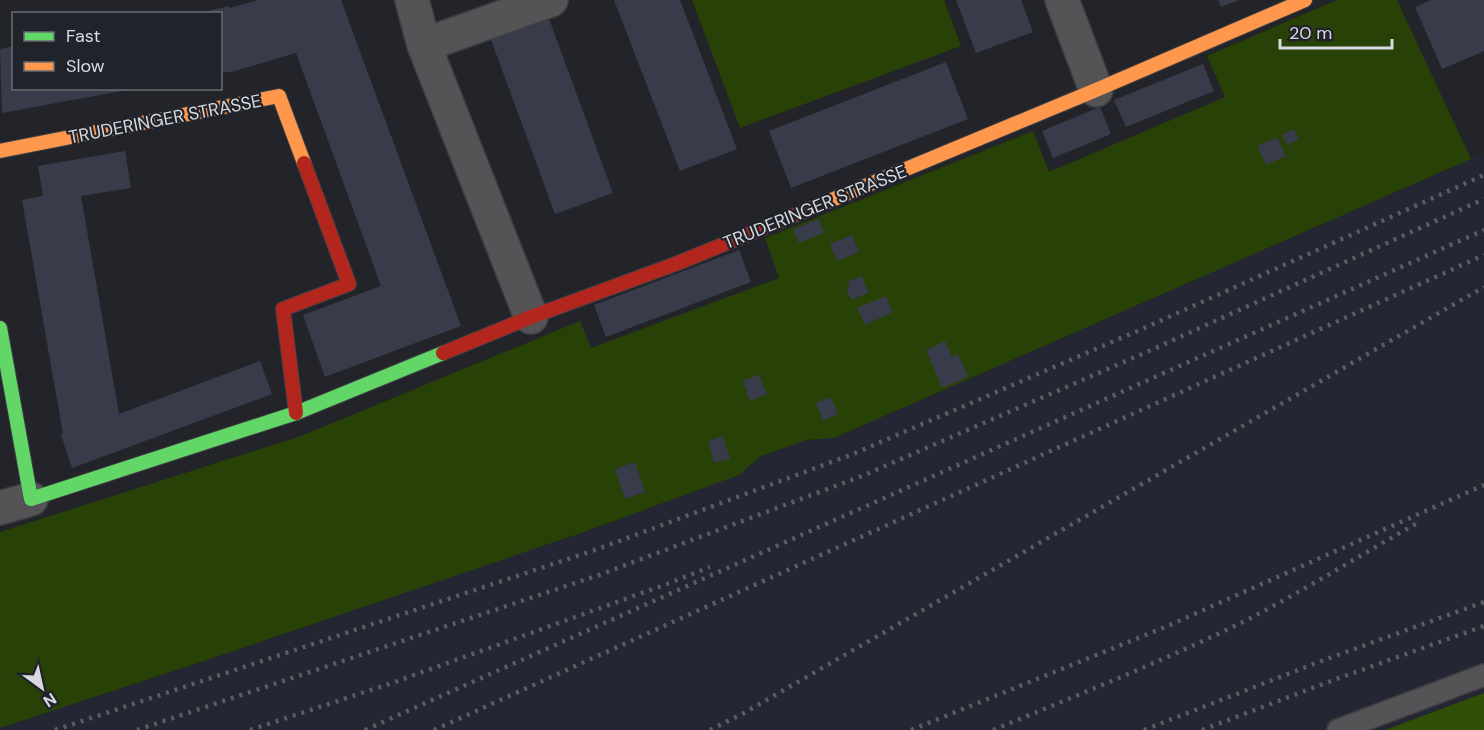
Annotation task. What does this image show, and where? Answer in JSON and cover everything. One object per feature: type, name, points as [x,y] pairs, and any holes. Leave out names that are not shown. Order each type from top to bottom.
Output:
[{"type":"street","points":[[412,0],[424,45],[531,317]]},
{"type":"street","points":[[424,45],[552,0]]},
{"type":"street","points":[[1062,0],[1096,90]]},
{"type":"street","name":"TRUDERINGER STRASSE","points":[[0,508],[296,413],[531,317],[678,263],[1096,90],[1305,0]]},
{"type":"street","name":"TRUDERINGER STRASSE","points":[[0,151],[279,96],[349,284],[283,309],[296,413]]},
{"type":"street","points":[[0,328],[31,499]]},
{"type":"lane","points":[[1338,730],[1484,675]]},
{"type":"shaded area","points":[[1484,153],[1484,730],[0,730],[0,728],[584,532],[739,475],[761,456],[806,440],[835,438]]},
{"type":"green space","points":[[692,0],[944,0],[961,46],[740,128]]},
{"type":"green space","points":[[1337,0],[1397,0],[1471,159],[834,438],[806,440],[761,456],[739,475],[584,532],[0,728],[0,532],[301,436],[580,321],[591,348],[779,278],[765,238],[1033,131],[1049,172],[1225,97],[1207,56]]},
{"type":"green space","points":[[1484,693],[1484,730],[1385,730]]},
{"type":"building","points":[[258,0],[341,0],[461,326],[325,377],[303,315],[381,286],[296,53],[231,72],[222,72],[222,12],[204,12],[229,6],[230,8]]},
{"type":"building","points":[[614,0],[680,0],[737,149],[680,171]]},
{"type":"building","points":[[956,0],[1021,0],[1033,32],[976,53]]},
{"type":"building","points":[[1218,0],[1239,0],[1221,7]]},
{"type":"building","points":[[1431,0],[1484,0],[1484,51],[1442,69],[1415,7]]},
{"type":"building","points":[[548,16],[613,193],[555,214],[490,37]]},
{"type":"building","points":[[12,46],[12,90],[127,90],[2,113],[0,49]]},
{"type":"building","points":[[946,62],[968,119],[791,188],[769,131]]},
{"type":"building","points":[[1203,64],[1214,91],[1126,127],[1114,100]]},
{"type":"building","points":[[1100,107],[1111,134],[1053,158],[1042,131]]},
{"type":"building","points":[[1294,129],[1299,140],[1287,145],[1282,135]]},
{"type":"building","points":[[1277,137],[1286,156],[1266,165],[1257,146]]},
{"type":"building","points":[[125,151],[131,188],[81,196],[119,414],[260,361],[272,394],[72,468],[61,435],[63,434],[22,200],[43,196],[38,166]]},
{"type":"building","points":[[819,219],[824,233],[799,243],[793,229]]},
{"type":"building","points":[[852,235],[859,252],[837,261],[830,244]]},
{"type":"building","points":[[739,250],[751,282],[606,337],[594,305]]},
{"type":"building","points":[[862,276],[868,293],[851,300],[846,287],[850,286],[848,281]]},
{"type":"building","points":[[886,296],[893,312],[865,325],[857,308]]},
{"type":"building","points":[[945,341],[952,357],[958,354],[968,377],[942,388],[926,350]]},
{"type":"building","points":[[759,374],[767,394],[750,401],[743,381]]},
{"type":"building","points":[[831,397],[838,414],[823,421],[816,403]]},
{"type":"building","points":[[723,436],[730,459],[714,463],[708,441]]},
{"type":"building","points":[[635,462],[645,492],[625,499],[615,469]]},
{"type":"railway","points":[[55,730],[595,550],[853,454],[1142,329],[1484,175]]},
{"type":"railway","points":[[137,730],[599,575],[862,476],[1149,351],[1484,199]]},
{"type":"railway","points":[[365,730],[1484,230]]},
{"type":"railway","points":[[434,730],[1484,255]]},
{"type":"railway","points":[[710,730],[744,713],[1484,287]]},
{"type":"railway","points":[[911,730],[1163,628],[1484,485]]},
{"type":"railway","points":[[993,730],[1152,664],[1245,621],[1421,521]]},
{"type":"railway","points":[[250,730],[392,683],[710,567]]},
{"type":"railway","points":[[1144,730],[1324,660],[1484,602]]},
{"type":"railway","points":[[1202,730],[1484,626]]},
{"type":"traffic: fast","points":[[0,328],[31,499],[296,413],[443,353]]},
{"type":"traffic: slow","points":[[810,209],[1305,0]]},
{"type":"traffic: slow","points":[[0,151],[279,96],[304,163]]},
{"type":"traffic: jam","points":[[296,413],[283,309],[349,284],[304,163]]},
{"type":"traffic: jam","points":[[443,353],[531,317],[678,263],[810,209]]}]
